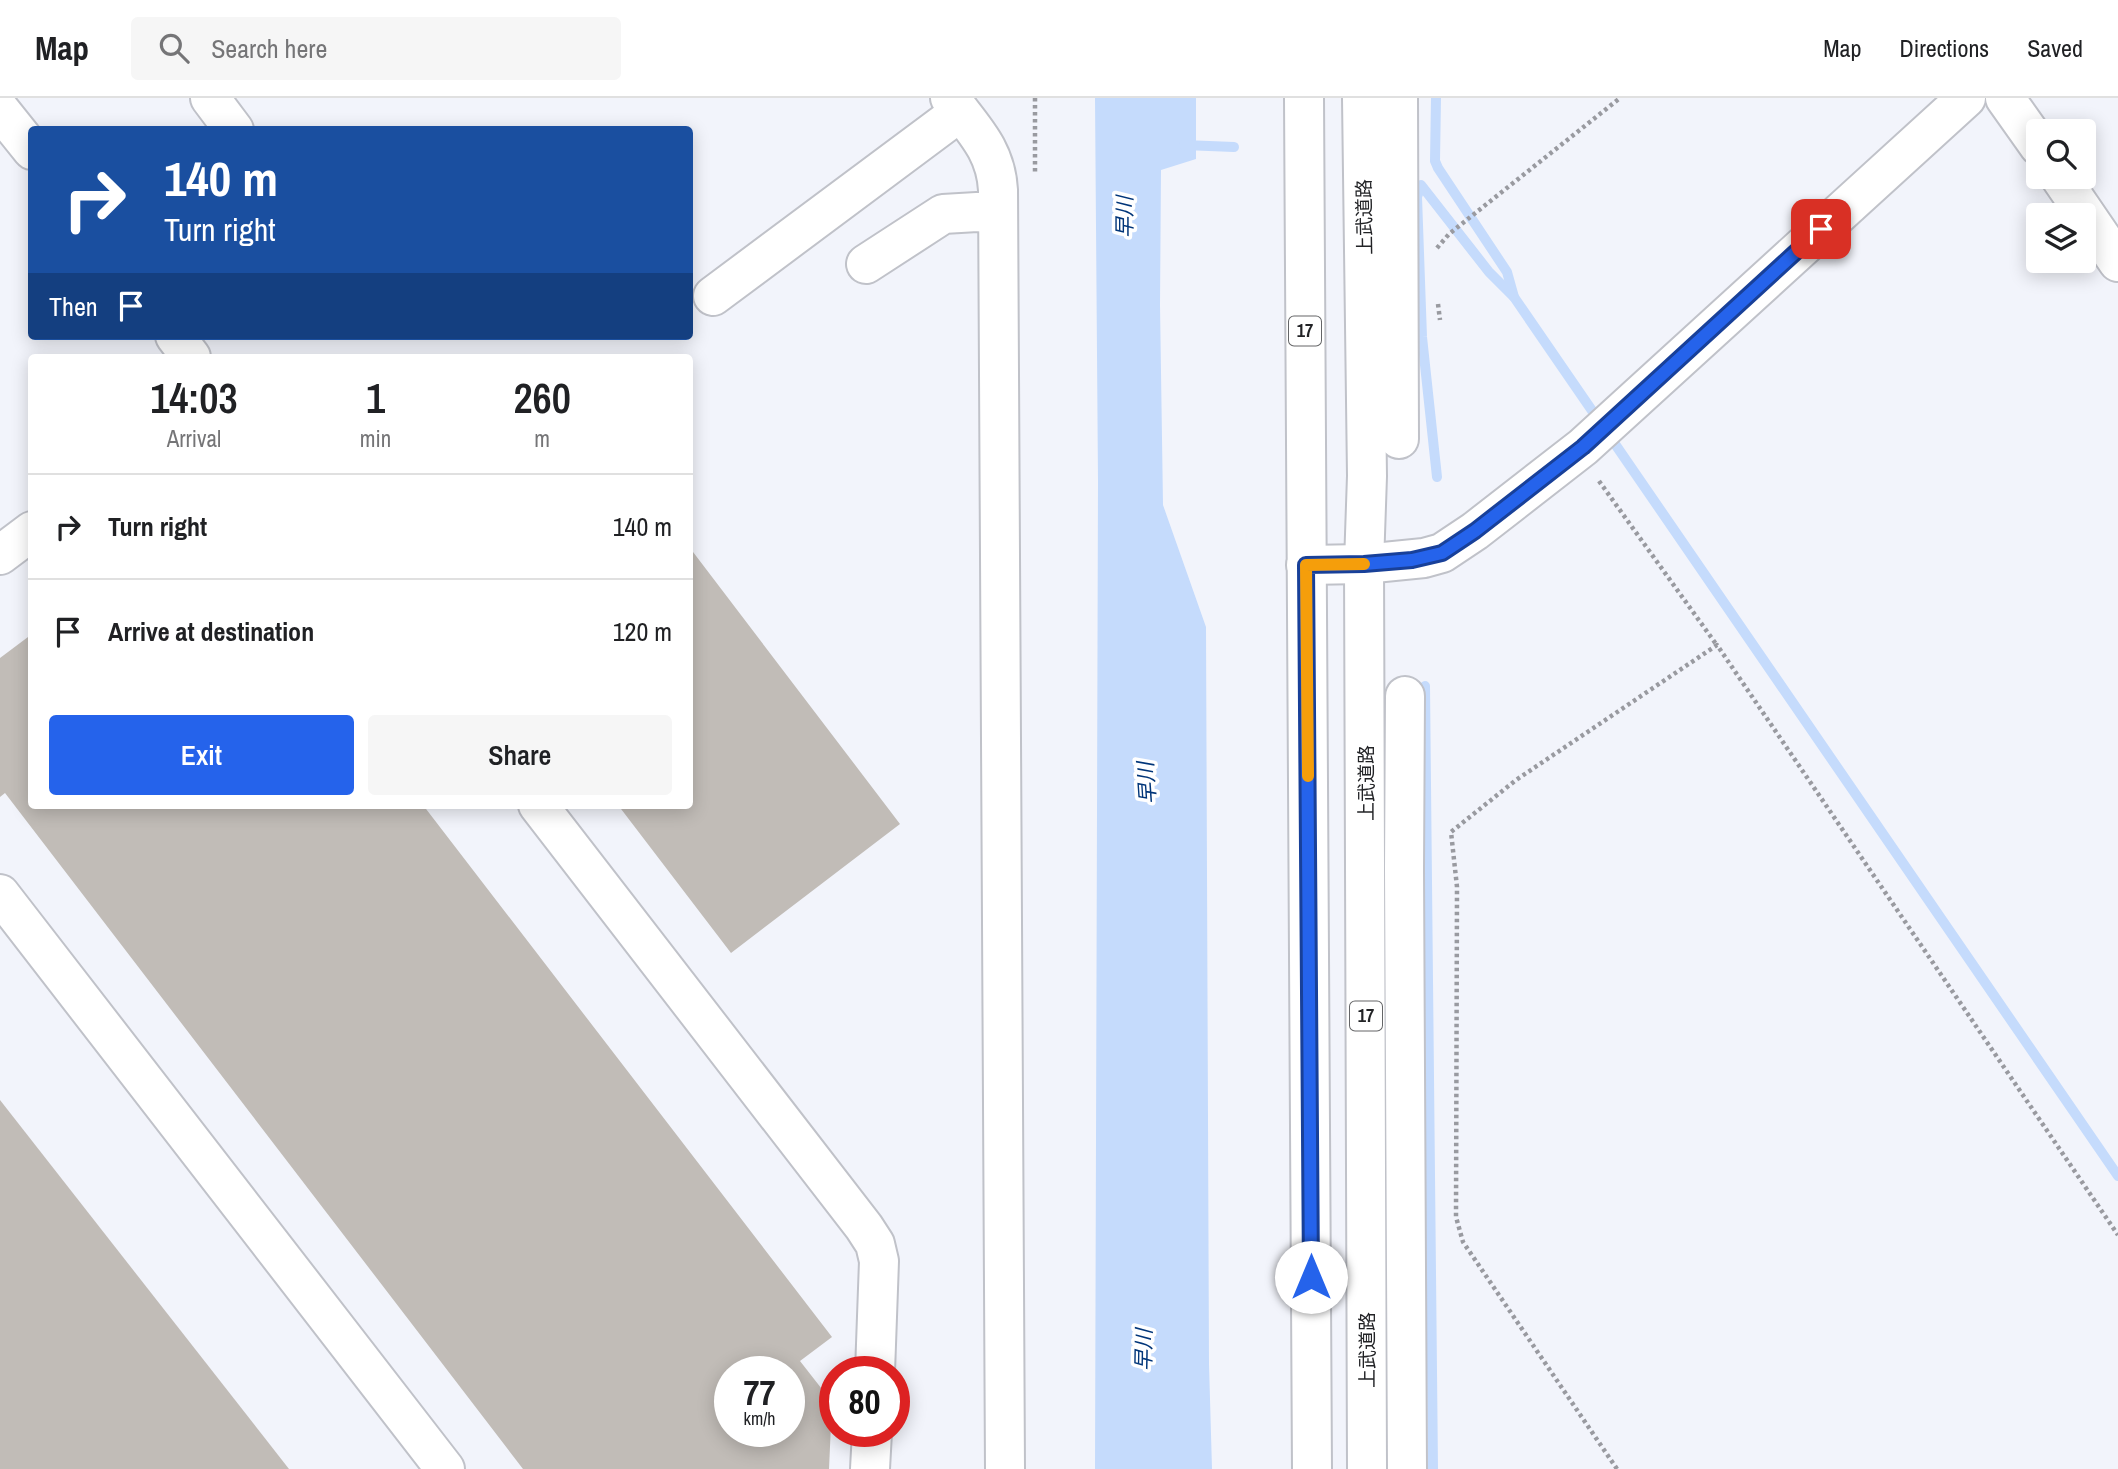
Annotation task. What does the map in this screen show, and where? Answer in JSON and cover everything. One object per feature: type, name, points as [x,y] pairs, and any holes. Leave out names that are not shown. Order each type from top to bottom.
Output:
[{"type":"main road","points":[[210,98],[231,126]]},
{"type":"main road","name":"17","points":[[1304,98],[1312,1469]]},
{"type":"main road","name":"上武道路","points":[[1362,98],[1367,476],[1364,564],[1367,1469]]},
{"type":"main road","points":[[1398,98],[1399,439]]},
{"type":"main road","points":[[1306,565],[1412,560],[1442,553],[1588,461],[1614,417],[1966,98]]},
{"type":"main road","points":[[2006,98],[2026,127]]},
{"type":"main road","points":[[713,296],[955,105],[992,156],[997,172],[998,214],[1005,1469]]},
{"type":"main road","points":[[0,110],[28,145]]},
{"type":"main road","points":[[2068,189],[2118,262]]},
{"type":"main road","points":[[866,264],[943,214],[998,214]]},
{"type":"main road","points":[[178,340],[189,354]]},
{"type":"main road","points":[[0,555],[28,534]]},
{"type":"main road","points":[[1405,696],[1407,1469]]},
{"type":"main road","points":[[541,809],[875,1244],[879,1261],[875,1356]]},
{"type":"main road","points":[[1366,868],[1404,869]]},
{"type":"main road","points":[[0,894],[444,1469]]},
{"type":"main road","points":[[870,1469],[871,1447]]},
{"type":"path","points":[[1448,234],[1620,98]]},
{"type":"path","points":[[1588,461],[1717,645],[2118,1235]]},
{"type":"path","points":[[1617,1469],[1463,1242],[1456,1217],[1457,887],[1451,832],[1516,780],[1717,645]]},
{"type":"water","name":"早川","points":[[1095,98],[1196,98],[1196,159],[1161,170],[1160,305],[1163,505],[1206,627],[1209,1364],[1212,1469],[1095,1469],[1098,482]]},
{"type":"building","points":[[693,552],[900,824],[731,953],[621,809],[693,809]]},
{"type":"building","points":[[28,637],[28,809],[426,809],[832,1337],[805,1357],[714,1356],[714,1447],[805,1447],[805,1367],[819,1385],[819,1447],[830,1447],[829,1469],[523,1469],[5,793],[0,797],[0,658]]},
{"type":"building","points":[[0,1100],[289,1469],[0,1469]]},
{"type":"waterway","points":[[1436,98],[1435,161],[1507,272],[1514,297],[2118,1176]]},
{"type":"waterway","points":[[1184,145],[1234,147]]},
{"type":"waterway","points":[[1437,477],[1422,337],[1417,197],[1421,185],[1489,272],[1514,297]]},
{"type":"waterway","points":[[1425,686],[1433,1469]]},
{"type":"slow traffic","points":[[1308,776],[1306,565],[1364,564]]},
{"type":"route","points":[[1311,1277],[1306,565],[1412,560],[1442,553],[1475,531],[1583,447],[1821,229]]}]
